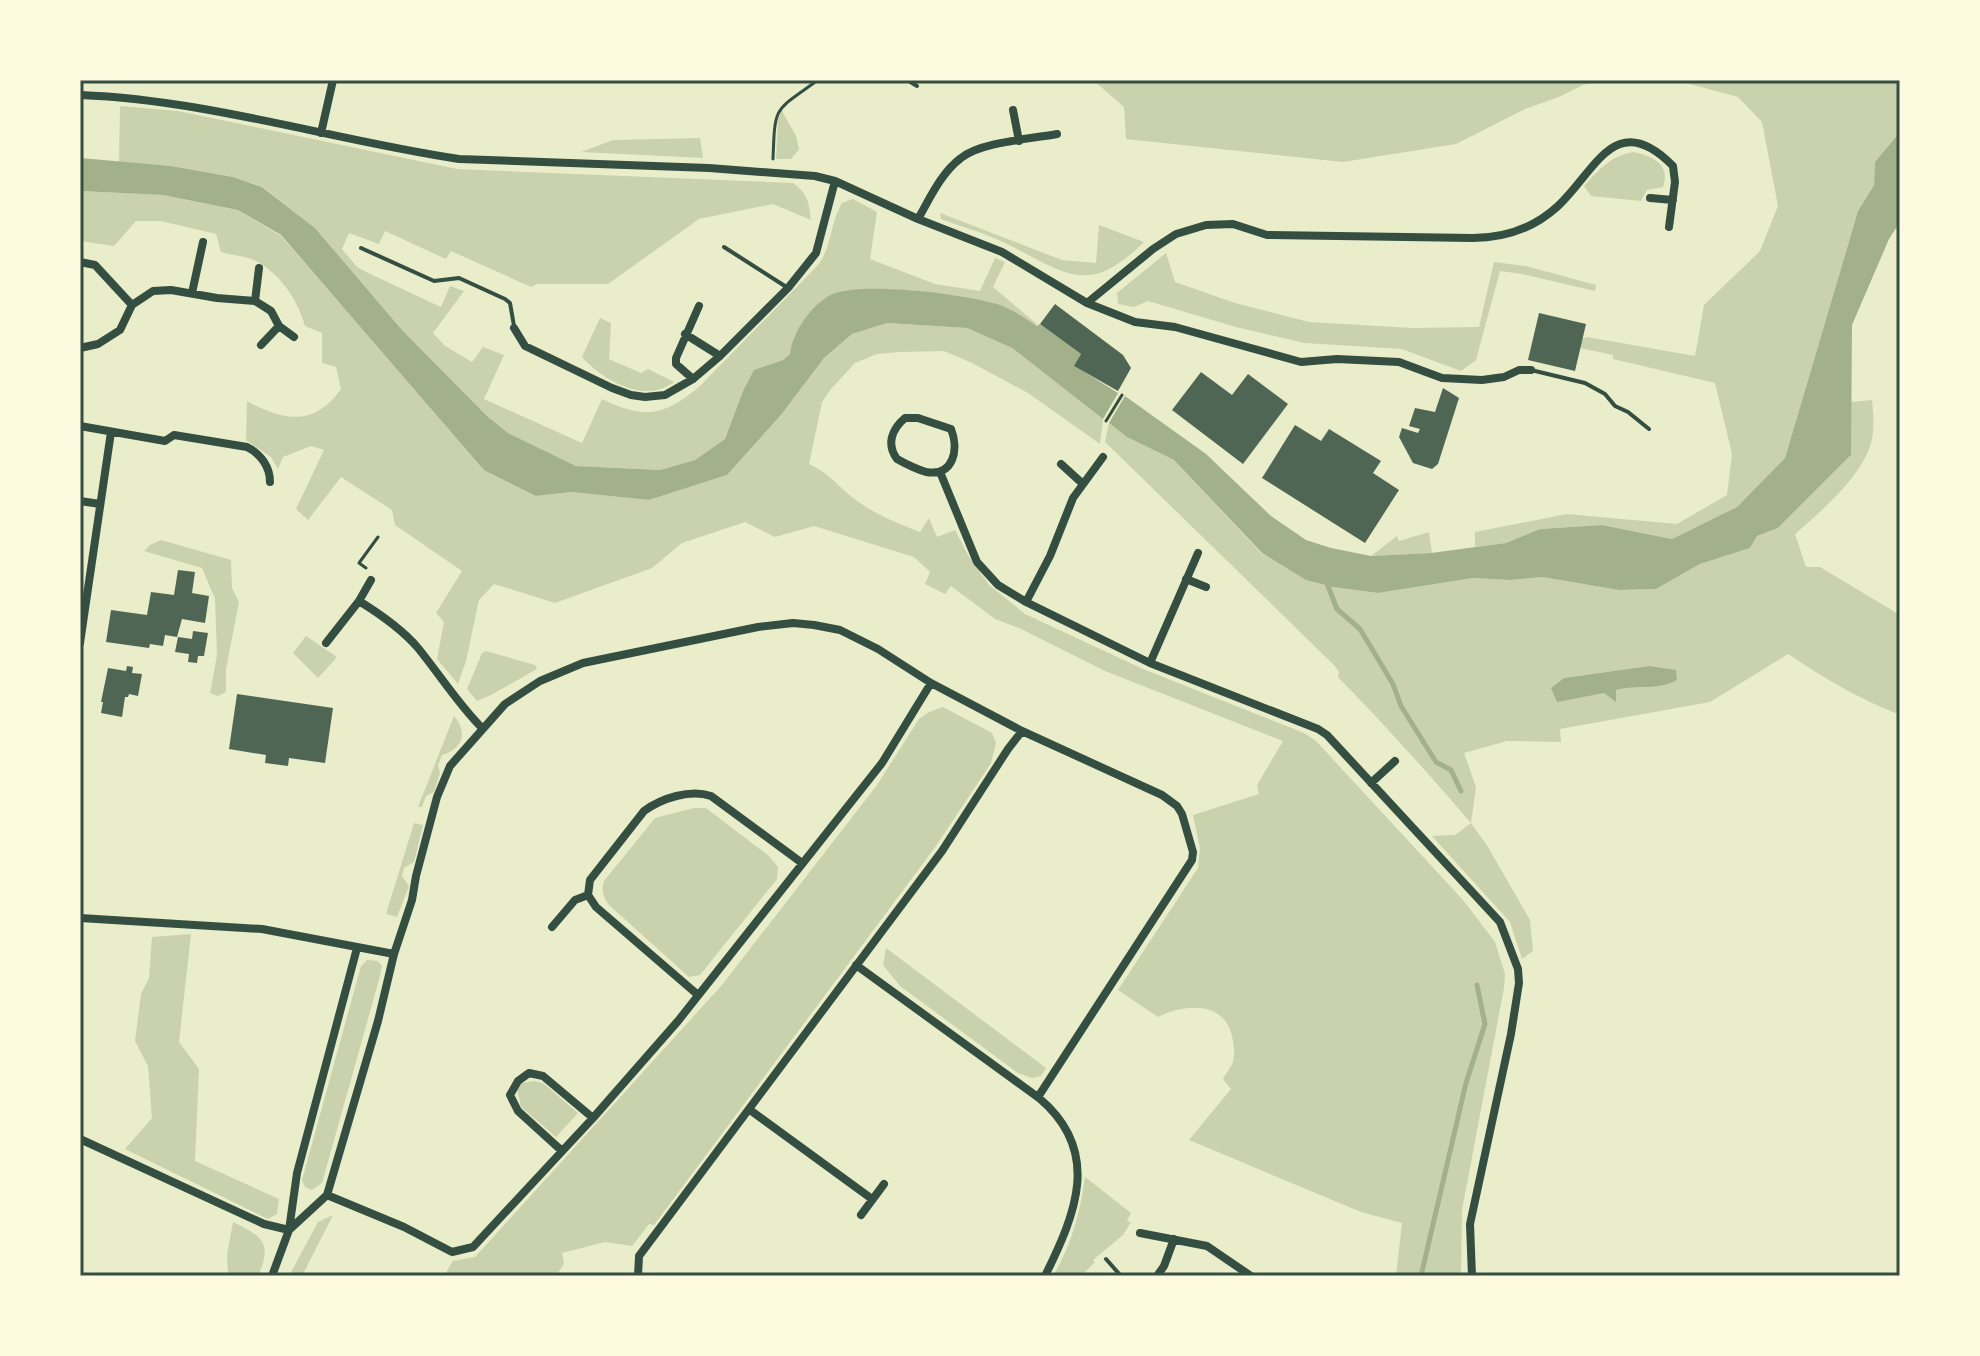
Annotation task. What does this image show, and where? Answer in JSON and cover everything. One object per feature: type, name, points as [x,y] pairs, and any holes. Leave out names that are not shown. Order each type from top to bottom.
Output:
[{"type":"street","points":[[321,133],[333,80]]},
{"type":"street","points":[[80,95],[222,111],[459,159],[772,172],[835,181],[918,219],[1002,252],[1087,303],[1135,322],[1175,327],[1301,362],[1337,359],[1399,362],[1442,378],[1482,380],[1531,370]]},
{"type":"street","points":[[1013,110],[1019,141]]},
{"type":"street","points":[[918,219],[941,179],[960,158],[972,151],[1057,134]]},
{"type":"street","points":[[1087,303],[1153,249],[1176,234],[1206,225],[1233,224],[1267,235],[1484,238],[1512,234],[1559,206],[1597,159],[1615,146],[1626,143],[1649,148],[1673,166],[1675,182],[1669,227]]},
{"type":"street","points":[[514,328],[525,346],[631,395],[665,395],[693,379],[720,356],[788,288],[816,253],[835,181]]},
{"type":"street","points":[[1650,198],[1673,200]]},
{"type":"street","points":[[192,293],[203,242]]},
{"type":"street","points":[[80,262],[95,265],[132,305]]},
{"type":"street","points":[[255,301],[259,268]]},
{"type":"street","points":[[80,348],[98,344],[120,330],[132,305],[153,291],[255,301],[271,311],[279,326],[294,337]]},
{"type":"street","points":[[693,379],[676,364],[685,334],[699,306]]},
{"type":"street","points":[[261,345],[279,326]]},
{"type":"street","points":[[685,334],[720,356]]},
{"type":"street","points":[[905,418],[918,418],[951,429],[955,440],[954,458],[940,472],[912,467],[892,453],[892,435],[905,418]]},
{"type":"street","points":[[80,426],[165,441],[174,435],[247,447],[257,452],[270,471],[270,482]]},
{"type":"street","points":[[80,643],[111,432]]},
{"type":"street","points":[[1026,602],[1050,556],[1073,498],[1103,457]]},
{"type":"street","points":[[1061,464],[1083,484]]},
{"type":"street","points":[[940,472],[977,562],[998,585],[1150,663],[1310,724],[1327,735],[1500,922],[1518,969],[1519,983],[1470,1224],[1472,1276]]},
{"type":"street","points":[[80,501],[100,504]]},
{"type":"street","points":[[1150,663],[1198,553]]},
{"type":"street","points":[[1186,579],[1206,587]]},
{"type":"street","points":[[326,643],[359,601],[371,580]]},
{"type":"street","points":[[359,601],[377,612],[416,646],[467,714],[482,728]]},
{"type":"street","points":[[289,1230],[327,1195],[412,900],[437,797],[450,766],[505,704],[540,681],[583,663],[775,624],[793,623],[840,630],[1022,731],[1162,795],[1182,814],[1193,852],[1188,868],[1038,1097]]},
{"type":"street","points":[[327,1195],[404,1227],[452,1252],[473,1247],[593,1118],[698,995],[882,763],[931,683]]},
{"type":"street","points":[[638,1276],[639,1256],[942,851],[1022,731]]},
{"type":"street","points":[[1371,783],[1395,761]]},
{"type":"street","points":[[698,995],[596,907],[588,895],[590,880],[644,811],[656,803],[702,793],[711,796],[802,863]]},
{"type":"street","points":[[552,927],[575,900],[588,895]]},
{"type":"street","points":[[80,918],[262,929],[394,954]]},
{"type":"street","points":[[272,1276],[289,1230],[297,1173],[357,948]]},
{"type":"street","points":[[856,965],[1038,1097],[1057,1113],[1072,1137],[1078,1166],[1076,1198],[1061,1244],[1045,1276]]},
{"type":"street","points":[[562,1151],[518,1111],[510,1095],[518,1081],[529,1073],[543,1076],[593,1118]]},
{"type":"street","points":[[750,1110],[872,1199]]},
{"type":"street","points":[[80,1139],[264,1224],[289,1230]]},
{"type":"street","points":[[861,1215],[884,1184]]},
{"type":"street","points":[[1140,1233],[1207,1246],[1251,1276]]},
{"type":"street","points":[[1157,1276],[1174,1239]]},
{"type":"lane","points":[[907,80],[917,86]]},
{"type":"lane","points":[[724,247],[788,288]]},
{"type":"lane","points":[[361,248],[434,281],[459,278],[505,299],[510,303],[514,328]]},
{"type":"lane","points":[[1531,370],[1585,383],[1605,394],[1615,406],[1649,429]]},
{"type":"lane","points":[[1106,1259],[1121,1276]]},
{"type":"path","points":[[772,172],[775,116],[780,108],[818,80]]},
{"type":"path","points":[[1106,421],[1122,395]]},
{"type":"path","points":[[371,580],[374,574],[359,563],[378,537]]},
{"type":"shaded area","points":[[1093,80],[1610,80],[1583,85],[1525,109],[1456,144],[1343,162],[1126,139],[1124,107]]},
{"type":"shaded area","points":[[1675,80],[1900,80],[1900,132],[1875,162],[1874,185],[1858,211],[1785,458],[1737,507],[1672,539],[1602,525],[1540,529],[1506,543],[1475,547],[1475,532],[1567,514],[1677,524],[1727,495],[1732,454],[1715,383],[1580,348],[1582,339],[1587,337],[1695,356],[1704,305],[1760,251],[1778,206],[1762,122],[1738,97]]},
{"type":"shaded area","points":[[120,106],[178,111],[457,169],[793,183],[798,187],[807,199],[811,220],[773,204],[699,219],[608,284],[537,284],[531,287],[451,251],[446,259],[385,231],[379,244],[349,233],[342,249],[357,267],[368,273],[441,307],[450,286],[464,291],[433,333],[445,346],[472,362],[483,347],[504,355],[484,399],[582,443],[602,399],[630,410],[654,412],[676,404],[700,386],[818,265],[826,251],[842,203],[853,199],[877,212],[870,259],[935,284],[980,291],[995,258],[1005,262],[993,287],[1039,326],[995,304],[961,297],[891,289],[836,293],[812,310],[795,336],[790,354],[783,360],[754,371],[725,439],[695,460],[660,470],[576,466],[508,433],[487,416],[402,330],[315,228],[263,187],[233,177],[171,166],[119,162]]},
{"type":"shaded area","points":[[782,111],[796,136],[799,149],[791,159],[776,159],[778,119]]},
{"type":"shaded area","points":[[1900,132],[1900,222],[1889,239],[1852,325],[1851,455],[1778,528],[1757,536],[1750,548],[1700,564],[1656,589],[1619,590],[1542,577],[1510,580],[1473,578],[1378,593],[1306,580],[1262,553],[1174,460],[1127,437],[1109,423],[1125,396],[1206,454],[1271,516],[1306,540],[1331,548],[1371,556],[1431,553],[1506,543],[1540,529],[1602,525],[1672,539],[1737,507],[1785,458],[1858,211],[1874,185],[1875,162]]},
{"type":"shaded area","points":[[700,138],[703,158],[581,152],[613,140]]},
{"type":"shaded area","points":[[1634,152],[1659,163],[1665,173],[1663,187],[1647,190],[1641,201],[1591,196],[1584,186],[1595,174],[1612,160]]},
{"type":"shaded area","points":[[80,158],[171,166],[233,177],[262,187],[315,228],[402,330],[487,416],[508,433],[576,466],[660,470],[695,460],[725,439],[754,370],[783,360],[790,354],[795,336],[812,310],[827,297],[850,290],[917,291],[1000,305],[1037,326],[1040,324],[1081,354],[1075,366],[1118,393],[1103,419],[1012,348],[967,328],[887,323],[852,334],[824,358],[781,415],[727,475],[649,500],[571,492],[536,496],[484,470],[281,235],[238,210],[163,195],[80,191]]},
{"type":"shaded area","points":[[80,191],[163,195],[238,210],[281,236],[340,303],[536,496],[571,492],[649,500],[727,475],[781,415],[824,358],[852,334],[887,323],[967,328],[1012,348],[1103,419],[1100,444],[1028,393],[944,351],[877,354],[855,363],[822,402],[809,464],[861,504],[894,522],[920,532],[929,518],[937,537],[955,530],[989,585],[1025,614],[1143,669],[1304,733],[1316,741],[1463,900],[1495,942],[1505,974],[1462,1210],[1461,1276],[1396,1276],[1402,1223],[1361,1212],[1189,1140],[1231,1089],[1223,1079],[1234,1056],[1228,1024],[1221,1016],[1201,1008],[1179,1009],[1158,1017],[1118,990],[1198,868],[1200,848],[1193,815],[1259,794],[1257,785],[1283,741],[1105,671],[995,619],[951,586],[945,594],[925,584],[930,572],[914,557],[814,526],[775,537],[745,522],[682,543],[652,568],[555,603],[494,584],[479,600],[458,684],[437,659],[444,622],[436,613],[462,571],[395,525],[392,510],[341,477],[308,520],[296,509],[324,450],[311,446],[283,457],[278,469],[271,457],[246,440],[247,401],[274,413],[298,417],[320,410],[341,389],[336,367],[322,363],[322,333],[305,326],[298,306],[272,272],[254,260],[221,252],[216,234],[161,221],[136,221],[114,246],[80,241]]},
{"type":"shaded area","points":[[940,213],[1062,260],[1096,263],[1099,225],[1144,242],[1107,270],[1076,275],[1061,271],[990,236],[941,219]]},
{"type":"shaded area","points":[[1166,253],[1175,282],[1235,303],[1309,322],[1413,328],[1479,327],[1494,262],[1526,266],[1596,285],[1595,291],[1500,271],[1476,360],[1461,371],[1402,349],[1304,343],[1148,301],[1134,307],[1118,304],[1117,293]]},
{"type":"shaded area","points":[[600,318],[611,323],[609,359],[641,373],[648,369],[674,382],[650,391],[637,390],[612,381],[590,365],[582,357]]},
{"type":"shaded area","points":[[1872,400],[1873,432],[1863,461],[1843,489],[1795,534],[1806,567],[1820,567],[1900,615],[1900,715],[1842,688],[1788,654],[1710,702],[1560,729],[1561,742],[1507,741],[1464,753],[1476,787],[1471,823],[1338,677],[1339,672],[1334,665],[1105,442],[1109,423],[1127,437],[1174,460],[1261,553],[1307,580],[1378,593],[1473,578],[1510,580],[1542,577],[1619,590],[1656,589],[1700,564],[1750,548],[1757,536],[1778,528],[1851,455],[1851,402]],"holes":[[[1649,666],[1627,687],[1616,690],[1616,701],[1604,693],[1551,688],[1564,678]]]},
{"type":"shaded area","points":[[1429,532],[1432,553],[1371,556],[1397,536],[1399,541]]},
{"type":"shaded area","points":[[161,540],[231,560],[232,588],[239,602],[226,669],[226,692],[218,696],[210,693],[217,655],[215,599],[202,568],[144,551]]},
{"type":"shaded area","points":[[306,636],[337,657],[318,678],[293,653]]},
{"type":"shaded area","points":[[486,651],[535,665],[537,669],[477,701],[467,689],[482,653]]},
{"type":"shaded area","points":[[1649,666],[1676,670],[1677,680],[1662,685],[1616,690],[1616,702],[1604,693],[1557,702],[1551,688],[1564,678]]},
{"type":"shaded area","points":[[943,707],[992,733],[996,743],[991,763],[936,846],[654,1225],[649,1224],[632,1246],[605,1242],[562,1253],[564,1264],[556,1276],[444,1276],[453,1261],[475,1257],[722,985],[877,785],[919,719]]},
{"type":"shaded area","points":[[454,716],[461,728],[461,739],[455,749],[442,755],[434,792],[426,796],[422,807],[418,807]]},
{"type":"shaded area","points":[[706,808],[769,856],[778,867],[777,879],[700,975],[689,977],[609,905],[603,888],[604,881],[655,818]]},
{"type":"shaded area","points":[[414,823],[423,825],[414,862],[404,868],[402,876],[409,886],[397,917],[386,914]]},
{"type":"shaded area","points":[[1471,823],[1530,920],[1533,951],[1522,959],[1510,922],[1432,836],[1455,835]]},
{"type":"shaded area","points":[[191,934],[179,1042],[199,1069],[195,1161],[279,1199],[277,1214],[268,1219],[125,1149],[152,1118],[148,1066],[135,1041],[141,994],[149,978],[152,937]]},
{"type":"shaded area","points":[[886,948],[1046,1068],[1041,1076],[1032,1078],[1018,1073],[900,986],[883,965]]},
{"type":"shaded area","points":[[367,960],[378,961],[382,966],[380,976],[322,1183],[312,1190],[305,1187],[302,1180],[361,966]]},
{"type":"shaded area","points":[[522,1083],[543,1083],[578,1113],[556,1137],[521,1107],[517,1088]]},
{"type":"shaded area","points":[[1085,1177],[1131,1213],[1127,1221],[1131,1222],[1123,1235],[1093,1260],[1095,1262],[1085,1272],[1088,1276],[1053,1276],[1074,1228]]},
{"type":"shaded area","points":[[333,1215],[302,1276],[289,1276],[318,1222]]},
{"type":"shaded area","points":[[233,1222],[262,1242],[264,1256],[258,1276],[228,1276],[227,1255]]},
{"type":"building","points":[[1055,304],[1123,355],[1131,368],[1118,391],[1074,366],[1081,354],[1040,324]]},
{"type":"building","points":[[1539,313],[1586,324],[1575,371],[1528,360]]},
{"type":"building","points":[[1201,372],[1232,395],[1248,374],[1288,404],[1243,464],[1172,410]]},
{"type":"building","points":[[1443,388],[1459,398],[1438,464],[1432,469],[1413,463],[1399,437],[1402,428],[1418,433],[1420,429],[1409,426],[1415,408],[1435,412]]},
{"type":"building","points":[[1295,425],[1321,441],[1329,429],[1381,461],[1373,473],[1399,490],[1365,543],[1262,478]]},
{"type":"building","points":[[178,570],[195,572],[192,593],[209,596],[205,623],[182,619],[177,637],[165,635],[163,646],[150,644],[149,648],[106,642],[111,610],[147,615],[151,592],[174,595]]},
{"type":"building","points":[[193,631],[208,633],[204,656],[198,656],[197,663],[188,662],[189,654],[175,652],[178,637],[192,639]]},
{"type":"building","points":[[127,666],[133,667],[132,673],[142,674],[138,696],[129,694],[125,697],[122,717],[101,713],[108,668],[126,671]]},
{"type":"building","points":[[237,694],[333,708],[325,763],[289,758],[288,766],[265,763],[266,755],[229,749]]},
{"type":"waterway","points":[[1326,581],[1337,609],[1360,629],[1393,684],[1401,706],[1436,762],[1451,770],[1461,791]]},
{"type":"waterway","points":[[1421,1276],[1466,1083],[1485,1024],[1477,985]]}]
